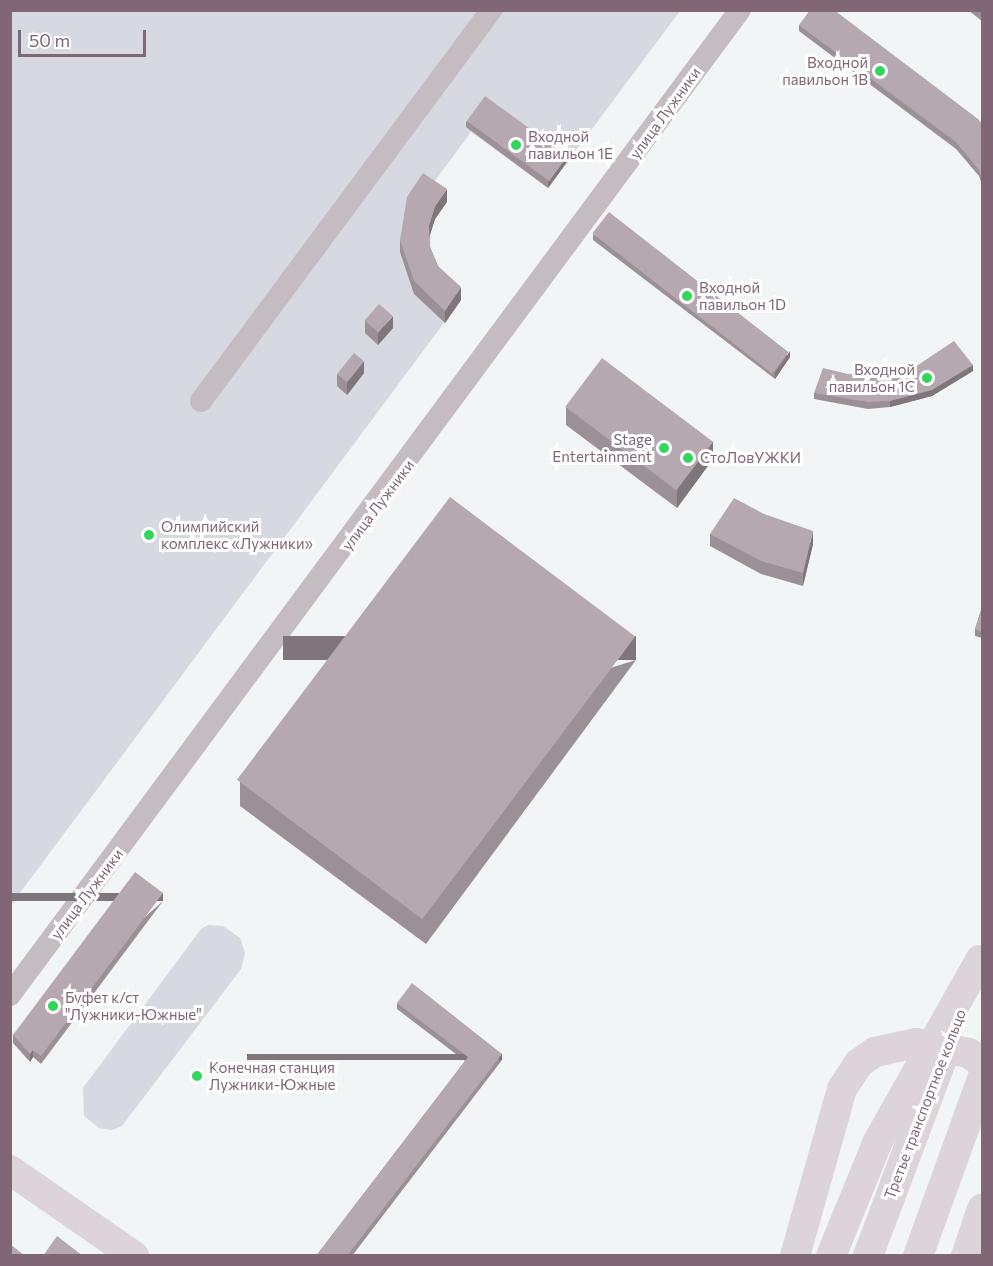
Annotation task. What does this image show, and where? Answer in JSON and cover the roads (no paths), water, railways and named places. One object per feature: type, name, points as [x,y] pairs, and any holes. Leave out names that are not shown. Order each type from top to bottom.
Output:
[{"type":"main road","points":[[831,1256],[877,1143],[981,957]]},
{"type":"main road","name":"Третье транспортное кольцо","points":[[868,1256],[981,957]]},
{"type":"main road","points":[[795,1256],[842,1089],[859,1063],[875,1052],[916,1043],[969,1053],[982,1063]]},
{"type":"main road","points":[[918,1256],[982,1079]]},
{"type":"main road","points":[[10,1170],[134,1256]]},
{"type":"main road","points":[[966,1256],[982,1209]]},
{"type":"street","points":[[201,401],[491,10]]},
{"type":"street","name":"улица Лужники","points":[[10,995],[414,456],[740,10]]},
{"type":"place","name":"Входной павильон 1B","points":[[880,71]]},
{"type":"place","name":"Входной павильон 1E","points":[[516,145]]},
{"type":"place","name":"Входной павильон 1D","points":[[687,296]]},
{"type":"place","name":"Входной павильон 1C","points":[[927,378]]},
{"type":"place","name":"Stage Entertainment","points":[[664,448]]},
{"type":"place","name":"СтоЛовУЖКИ","points":[[688,458]]},
{"type":"place","name":"Олимпийский комплекс «Лужники»","points":[[149,535]]},
{"type":"place","name":"Буфет к/ст \"Лужники-Южные\"","points":[[53,1006]]},
{"type":"place","name":"Конечная станция Лужники-Южные","points":[[197,1076]]}]
